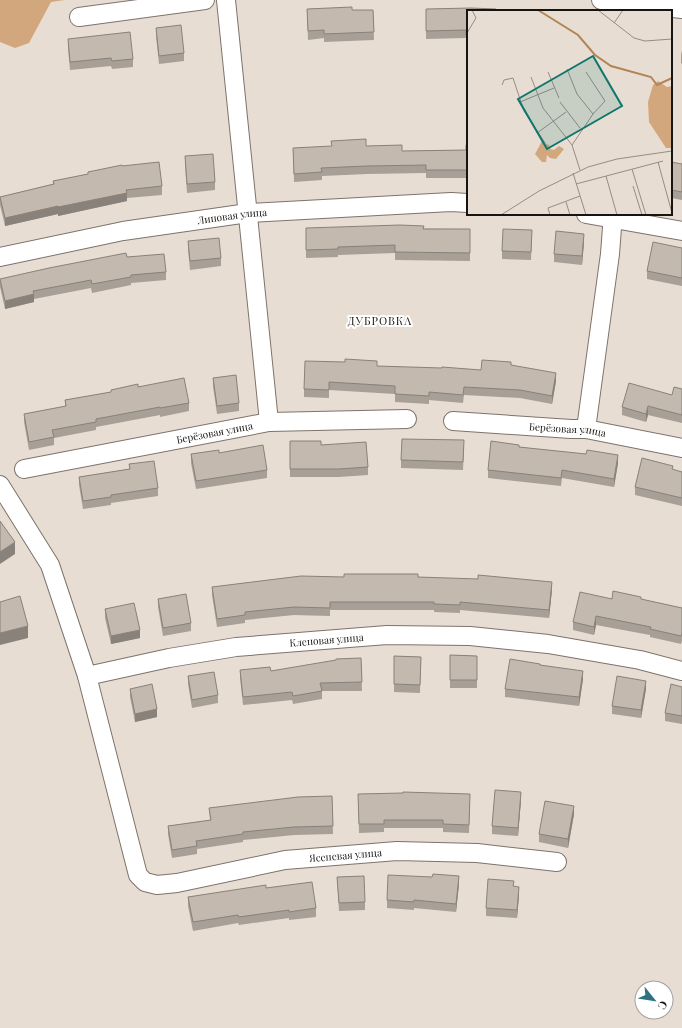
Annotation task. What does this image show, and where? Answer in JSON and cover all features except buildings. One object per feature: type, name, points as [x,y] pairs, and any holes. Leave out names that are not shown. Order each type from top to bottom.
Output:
[{"type":"street","points":[[79,17],[205,0]]},
{"type":"street","points":[[226,0],[269,422]]},
{"type":"street","points":[[601,0],[642,7],[682,9]]},
{"type":"street","name":"Липовая улица","points":[[0,257],[122,231],[248,212],[451,202],[467,203]]},
{"type":"street","points":[[600,215],[613,216],[682,230]]},
{"type":"street","points":[[586,429],[610,254],[613,216]]},
{"type":"street","name":"Берёзовая улица","points":[[24,469],[269,422],[407,419]]},
{"type":"street","name":"Берёзовая улица","points":[[453,421],[586,429],[682,448]]},
{"type":"street","points":[[0,485],[50,565],[87,676]]},
{"type":"street","name":"Кленовая улица","points":[[87,676],[168,658],[236,647],[387,635],[470,636],[548,644],[640,660],[682,671]]},
{"type":"street","name":"Ясеневая улица","points":[[87,676],[138,875],[145,882],[157,885],[176,883],[285,860],[397,851],[477,853],[557,862]]},
{"type":"shaded area","points":[[0,0],[65,0],[51,2],[29,43],[15,48],[0,42]]},
{"type":"district","name":"ДУБРОВКА","points":[[380,321]]}]
